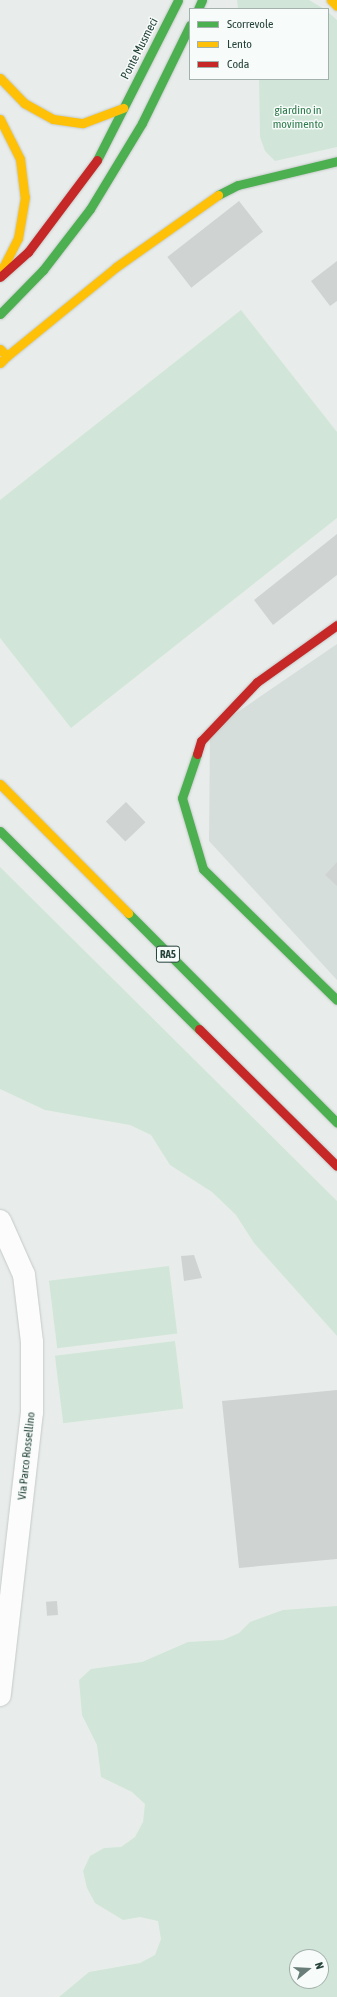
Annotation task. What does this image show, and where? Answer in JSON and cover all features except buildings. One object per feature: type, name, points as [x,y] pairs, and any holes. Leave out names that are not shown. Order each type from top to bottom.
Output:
[{"type":"main road","name":"Ponte Musmeci","points":[[0,277],[28,252],[73,196],[102,153],[123,108],[178,0]]},
{"type":"main road","points":[[331,0],[337,6]]},
{"type":"main road","points":[[0,314],[43,270],[90,209],[142,123],[189,27]]},
{"type":"main road","points":[[0,78],[38,112],[52,120],[83,123],[111,116],[123,108]]},
{"type":"main road","points":[[0,119],[20,158],[25,197],[18,238],[0,273]]},
{"type":"main road","points":[[0,363],[116,267],[208,201],[238,186],[336,161]]},
{"type":"main road","points":[[0,349],[7,356]]},
{"type":"main road","points":[[337,624],[257,682],[201,741],[182,798],[203,870],[337,1000]]},
{"type":"main road","name":"RA5","points":[[0,784],[337,1123]]},
{"type":"main road","name":"RA5","points":[[0,831],[337,1166]]},
{"type":"street","name":"Via Parco Rossellino","points":[[0,1221],[24,1275],[32,1342],[32,1412],[0,1695]]},
{"type":"shaded area","points":[[337,644],[337,980],[209,841],[210,731]]},
{"type":"green space","points":[[237,0],[309,0],[322,8],[238,8]]},
{"type":"green space","name":"giardino in movimento","points":[[329,13],[337,20],[337,147],[275,161],[265,151],[260,137],[259,80],[329,80]]},
{"type":"green space","points":[[241,310],[337,432],[337,518],[71,728],[0,638],[0,500]]},
{"type":"green space","points":[[0,867],[337,1201],[337,1336],[254,1243],[236,1215],[212,1192],[170,1165],[151,1135],[130,1125],[45,1110],[0,1089]]},
{"type":"green space","points":[[169,1266],[177,1333],[57,1348],[49,1281]]},
{"type":"green space","points":[[175,1341],[183,1408],[63,1423],[55,1356]]},
{"type":"green space","points":[[337,1606],[337,1997],[59,1997],[89,1972],[140,1963],[155,1955],[161,1939],[158,1921],[140,1917],[123,1920],[95,1903],[87,1888],[83,1871],[90,1856],[104,1848],[121,1847],[135,1837],[143,1822],[145,1804],[132,1792],[101,1777],[97,1745],[82,1715],[79,1680],[91,1669],[142,1662],[188,1642],[223,1640],[239,1633],[250,1622],[283,1610]]},
{"type":"traffic: fast","points":[[97,160],[178,0]]},
{"type":"traffic: fast","points":[[198,8],[202,0]]},
{"type":"traffic: fast","points":[[0,314],[43,270],[90,209],[142,123],[189,27]]},
{"type":"traffic: fast","points":[[218,195],[238,185],[337,161]]},
{"type":"traffic: fast","points":[[197,754],[182,798],[203,869],[337,1000]]},
{"type":"traffic: fast","points":[[0,831],[199,1029]]},
{"type":"traffic: fast","points":[[128,913],[337,1123]]},
{"type":"traffic: slow","points":[[331,0],[337,6]]},
{"type":"traffic: slow","points":[[0,78],[24,103],[53,119],[83,123],[123,108]]},
{"type":"traffic: slow","points":[[0,119],[20,159],[25,197],[18,238],[3,268]]},
{"type":"traffic: slow","points":[[0,349],[7,356],[116,267],[218,195]]},
{"type":"traffic: slow","points":[[0,363],[7,356]]},
{"type":"traffic: slow","points":[[0,784],[128,913]]},
{"type":"traffic: jam","points":[[0,277],[28,252],[97,160]]},
{"type":"traffic: jam","points":[[197,754],[201,741],[257,682],[337,625]]},
{"type":"traffic: jam","points":[[199,1029],[337,1166]]}]
